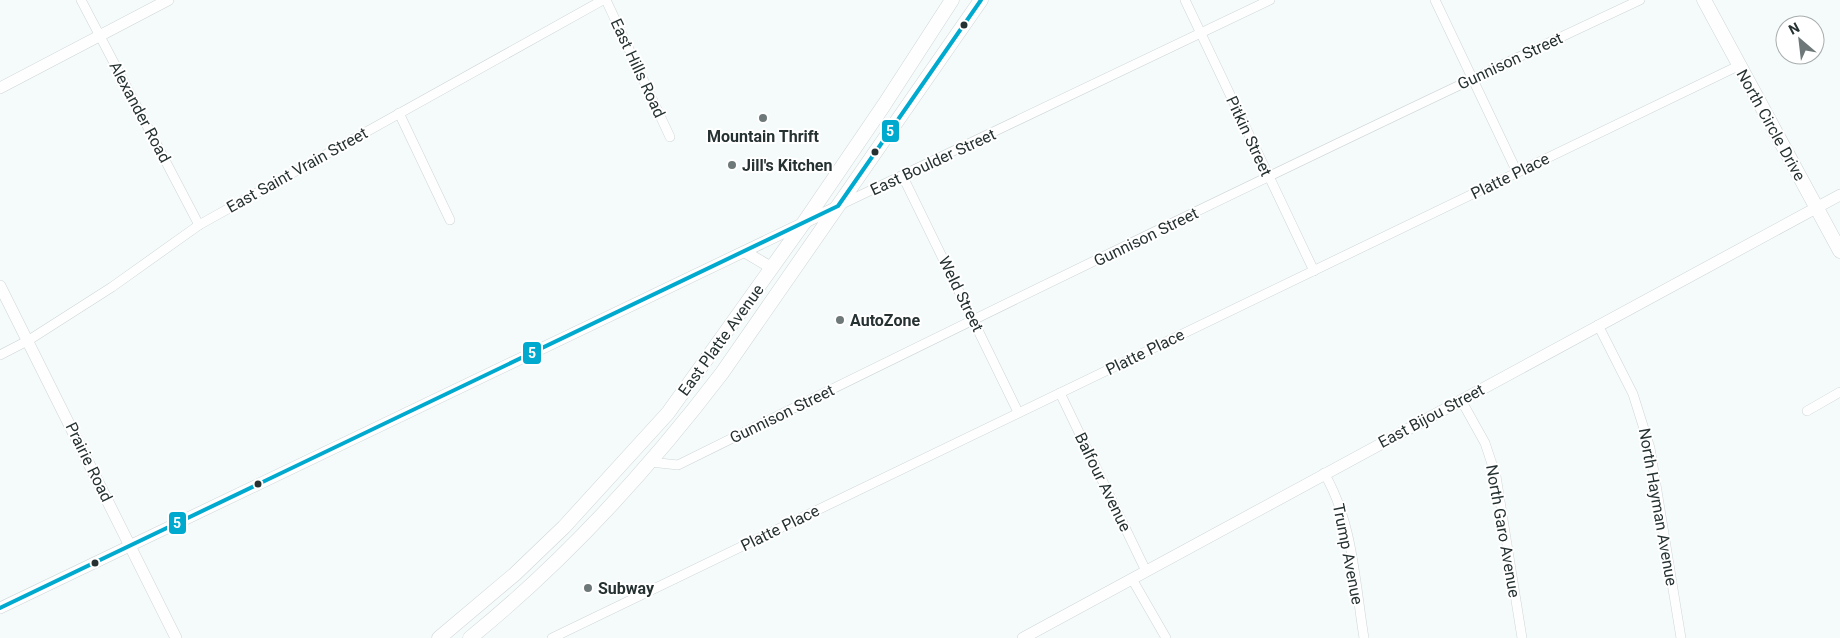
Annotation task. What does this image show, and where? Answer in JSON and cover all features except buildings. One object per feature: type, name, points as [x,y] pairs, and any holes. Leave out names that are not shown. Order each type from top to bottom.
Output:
[{"type":"main road","name":"East Platte Avenue","points":[[440,638],[515,574],[610,478],[668,413],[804,224],[884,106],[952,0]]},
{"type":"main road","name":"East Platte Avenue","points":[[470,638],[544,573],[583,535],[650,462],[722,373],[981,0]]},
{"type":"main road","name":"North Circle Drive","points":[[1704,0],[1738,66],[1840,250]]},
{"type":"main road","points":[[650,462],[654,442],[667,426],[668,413]]},
{"type":"main road","points":[[583,535],[594,512],[614,491],[614,484],[610,478]]},
{"type":"street","name":"Alexander Road","points":[[81,0],[199,225]]},
{"type":"street","points":[[0,88],[168,0]]},
{"type":"street","name":"East Saint Vrain Street","points":[[0,355],[29,340],[112,287],[199,225],[604,0]]},
{"type":"street","name":"East Hills Road","points":[[604,0],[670,137]]},
{"type":"street","name":"Pitkin Street","points":[[1185,0],[1314,271]]},
{"type":"street","name":"East Boulder Street","points":[[0,608],[1270,0]]},
{"type":"street","points":[[1435,0],[1517,172]]},
{"type":"street","name":"Gunnison Street","points":[[650,462],[678,465],[1472,78],[1640,0]]},
{"type":"street","name":"Platte Place","points":[[552,638],[1738,66]]},
{"type":"street","points":[[399,113],[450,220]]},
{"type":"street","name":"Weld Street","points":[[903,177],[1018,412]]},
{"type":"street","name":"East Bijou Street","points":[[1023,638],[1324,473],[1840,195]]},
{"type":"street","points":[[745,252],[772,268]]},
{"type":"street","name":"Prairie Road","points":[[0,286],[29,340],[176,638]]},
{"type":"street","name":"North Hayman Avenue","points":[[1598,325],[1633,394],[1650,448],[1681,638]]},
{"type":"street","points":[[1807,410],[1840,392]]},
{"type":"street","name":"Balfour Avenue","points":[[1060,393],[1146,571]]},
{"type":"street","name":"North Garo Avenue","points":[[1461,400],[1485,443],[1496,476],[1522,638]]},
{"type":"street","name":"Trump Avenue","points":[[1324,473],[1335,491],[1344,520],[1364,638]]},
{"type":"street","points":[[1132,579],[1166,638]]},
{"type":"street","points":[[459,623],[470,638]]},
{"type":"transit line","name":"5","points":[[0,608],[838,206],[981,0]]},
{"type":"place","name":"Mountain Thrift","points":[[763,118]]},
{"type":"place","name":"Jill's Kitchen","points":[[732,165]]},
{"type":"place","name":"AutoZone","points":[[840,320]]},
{"type":"place","name":"Subway","points":[[588,588]]}]
